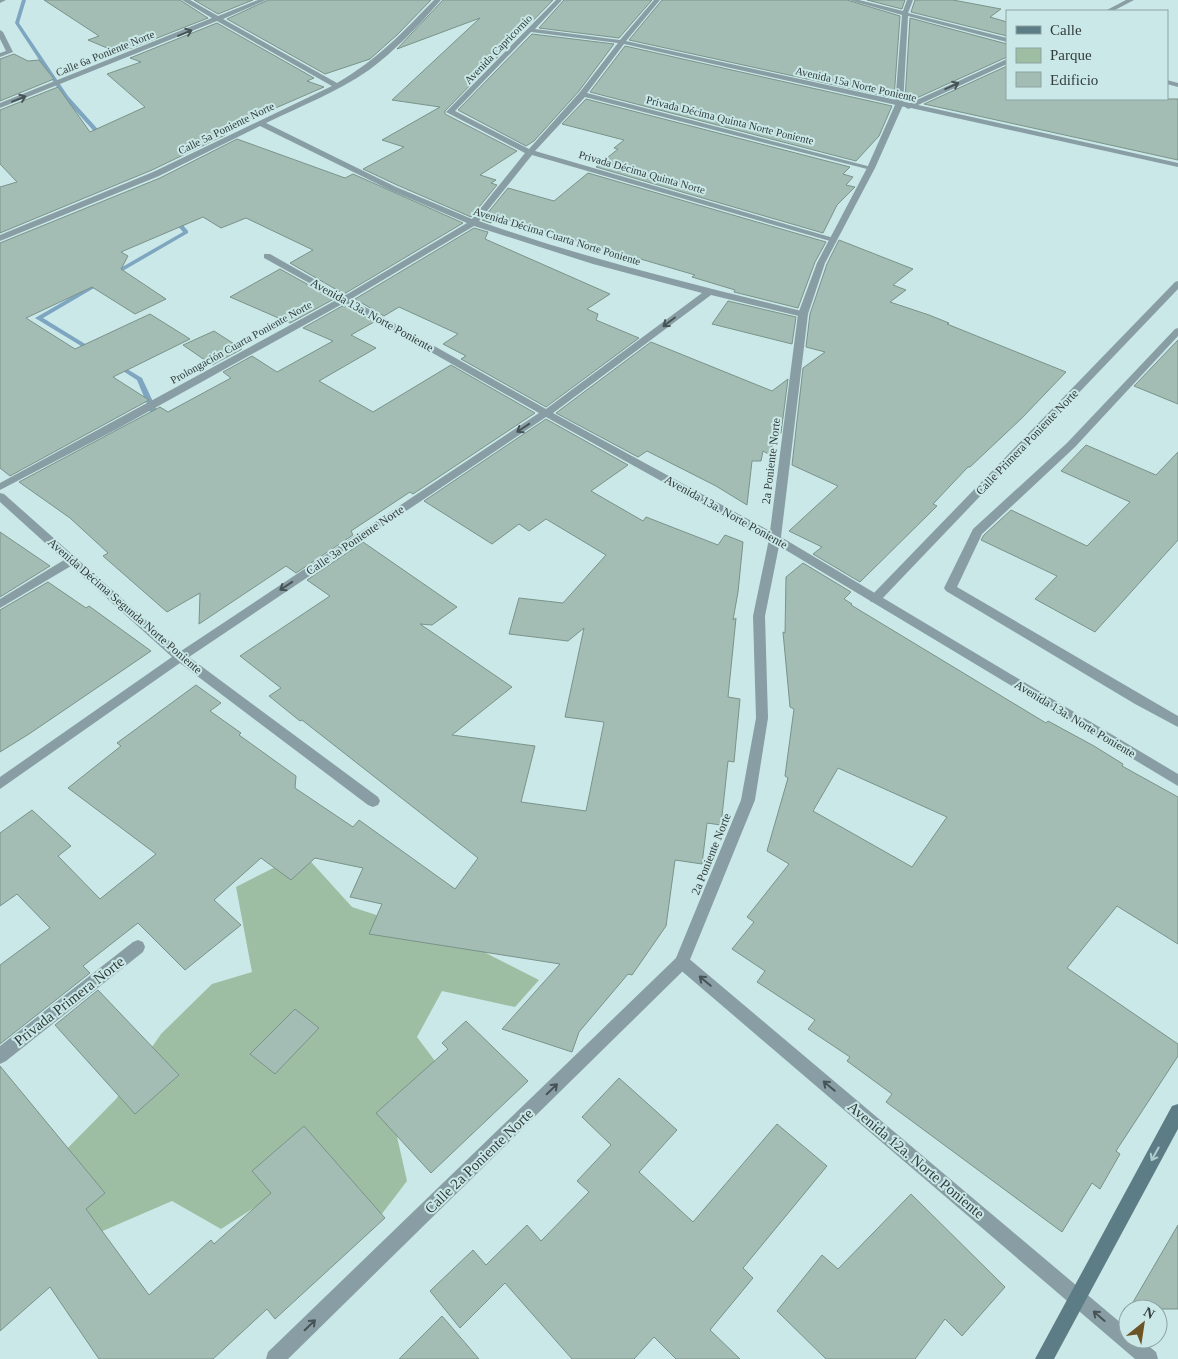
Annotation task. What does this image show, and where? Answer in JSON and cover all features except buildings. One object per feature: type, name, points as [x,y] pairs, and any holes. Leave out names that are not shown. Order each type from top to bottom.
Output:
[{"type":"main road","points":[[1044,1359],[1178,1112]]},
{"type":"street","points":[[185,0],[337,86]]},
{"type":"street","name":"Calle 6a Poniente Norte","points":[[0,106],[264,0]]},
{"type":"street","name":"Calle 5a Poniente Norte","points":[[0,238],[156,174],[337,86],[389,50],[438,0]]},
{"type":"street","name":"Avenida Capricornio","points":[[450,112],[560,0]]},
{"type":"street","name":"Prolongación Cuarta Poniente Norte","points":[[0,487],[113,428],[345,299],[474,223],[530,152],[583,94],[622,42],[657,0]]},
{"type":"street","points":[[852,0],[1006,40]]},
{"type":"street","name":"2a Poniente Norte","points":[[682,962],[748,800],[762,718],[759,616],[775,539],[803,314],[820,264],[904,106],[905,13],[910,0]]},
{"type":"street","points":[[1110,10],[1131,0]]},
{"type":"street","name":"Avenida 15a Norte Poniente","points":[[529,30],[622,42],[1178,166]]},
{"type":"street","points":[[0,32],[10,52],[0,55]]},
{"type":"street","points":[[904,106],[1006,61]]},
{"type":"street","name":"Privada Décima Quinta Norte Poniente","points":[[583,94],[871,168]]},
{"type":"street","name":"Privada Décima Quinta Norte","points":[[450,112],[530,152],[833,239]]},
{"type":"street","name":"Avenida Décima Cuarta Norte Poniente","points":[[262,124],[388,186],[474,223],[578,257],[708,293],[803,314]]},
{"type":"street","name":"Avenida 13a. Norte Poniente","points":[[267,256],[775,539],[1178,781]]},
{"type":"street","name":"Calle Primera Poniente Norte","points":[[875,599],[1178,284]]},
{"type":"street","name":"Calle 3a Poniente Norte","points":[[0,784],[180,657],[546,413],[708,293]]},
{"type":"street","points":[[1178,330],[1071,445],[977,532],[950,588],[1139,701],[1178,722]]},
{"type":"street","name":"Avenida Décima Segunda Norte Poniente","points":[[0,496],[180,657],[374,801]]},
{"type":"street","points":[[0,604],[73,560]]},
{"type":"street","name":"Privada Primera Norte","points":[[0,1056],[138,947]]},
{"type":"street","name":"Avenida 12a. Norte Poniente","points":[[682,962],[1150,1359]]},
{"type":"street","name":"Calle 2a Poniente Norte","points":[[275,1359],[682,962]]},
{"type":"green space","points":[[303,853],[352,907],[476,948],[539,980],[515,1007],[442,991],[417,1037],[438,1065],[389,1101],[407,1181],[378,1219],[269,1198],[221,1229],[172,1201],[91,1236],[54,1162],[116,1099],[161,1034],[212,984],[252,972],[236,887]]},
{"type":"waterway","points":[[24,0],[17,23],[66,97],[102,137]]},
{"type":"waterway","points":[[112,275],[186,232],[174,218]]},
{"type":"waterway","points":[[93,351],[38,318],[99,283]]},
{"type":"waterway","points":[[117,365],[140,379],[158,421]]}]
